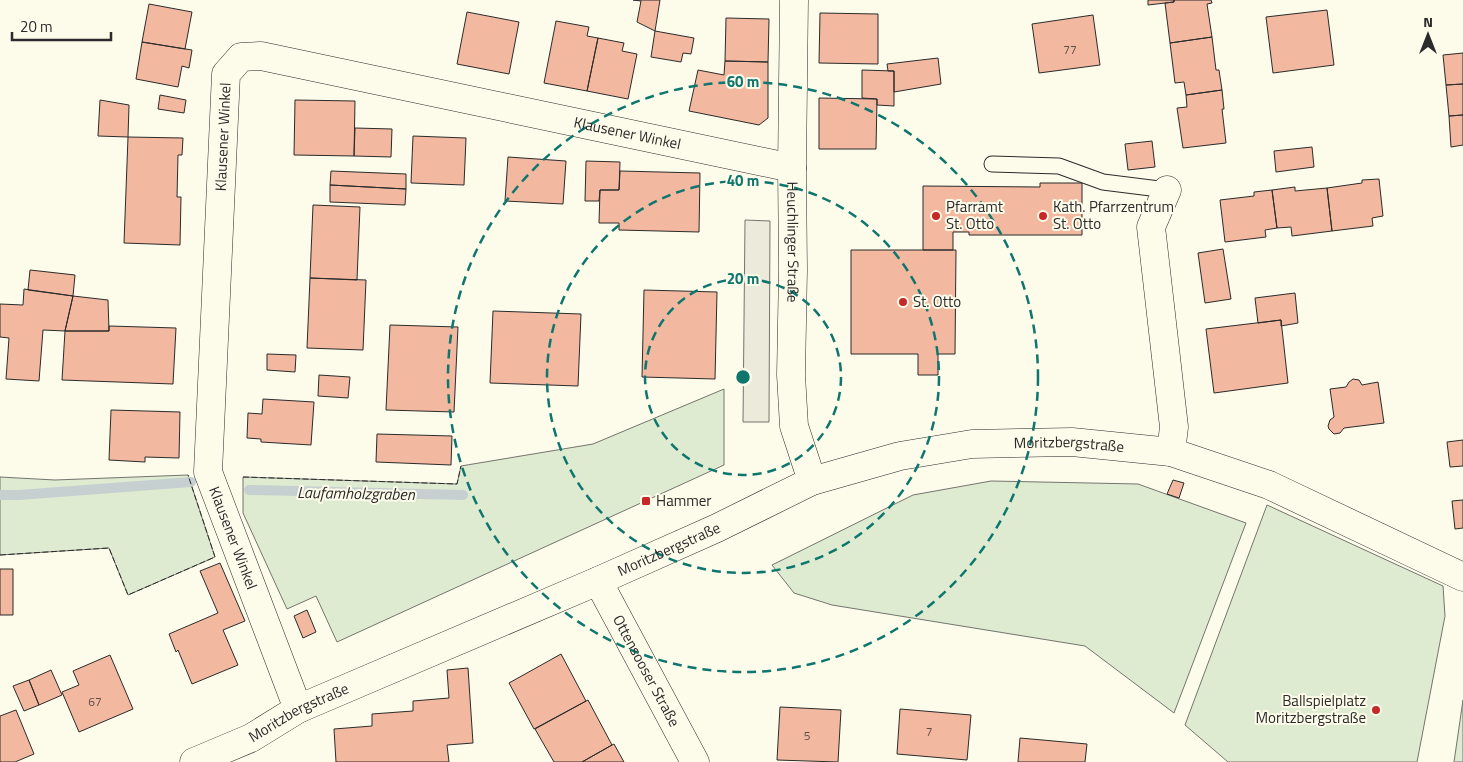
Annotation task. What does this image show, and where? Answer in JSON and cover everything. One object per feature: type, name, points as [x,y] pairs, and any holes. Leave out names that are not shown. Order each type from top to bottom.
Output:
[{"type":"street","name":"Heuchlinger Straße","points":[[794,0],[791,375],[794,426],[812,481]]},
{"type":"street","name":"Klausener Winkel","points":[[298,709],[208,472],[226,74],[241,57],[261,56],[792,168]]},
{"type":"street","points":[[1167,190],[1152,227],[1174,427],[1171,452]]},
{"type":"street","name":"Moritzbergstraße","points":[[194,762],[252,750],[298,709],[598,581],[717,528],[812,481],[900,456],[972,444],[1072,442],[1171,452],[1269,485],[1463,577]]},
{"type":"street","name":"Ottensooser Straße","points":[[598,581],[695,762]]},
{"type":"lane","points":[[992,164],[1059,166],[1104,182],[1167,190]]},
{"type":"green space","points":[[724,389],[724,465],[337,642],[316,596],[287,609],[243,513],[243,477],[457,484],[461,466],[593,444]]},
{"type":"green space","points":[[188,475],[215,557],[128,595],[109,548],[0,555],[0,477],[55,480]]},
{"type":"green space","points":[[991,481],[1138,484],[1246,523],[1174,713],[1085,646],[832,605],[794,593],[772,565],[913,495]]},
{"type":"green space","points":[[1267,505],[1443,586],[1445,616],[1417,762],[1228,762],[1185,725]]},
{"type":"green space","points":[[1463,700],[1463,762],[1454,762]]},
{"type":"shaded area","points":[[745,220],[770,221],[769,422],[743,422]]},
{"type":"building","points":[[633,0],[660,0],[655,31],[637,22],[641,1]]},
{"type":"building","points":[[1148,0],[1174,0],[1174,2],[1148,5]]},
{"type":"building","points":[[1174,0],[1211,0],[1212,3],[1207,4],[1212,37],[1170,43],[1165,3],[1174,2]]},
{"type":"building","points":[[149,4],[192,12],[185,49],[142,42]]},
{"type":"building","points":[[1327,10],[1334,65],[1273,73],[1266,17]]},
{"type":"building","points":[[467,12],[519,22],[509,74],[457,64]]},
{"type":"building","points":[[820,13],[878,14],[878,64],[819,63]]},
{"type":"building","points":[[1093,15],[1100,65],[1039,73],[1032,24]]},
{"type":"building","points":[[726,18],[769,19],[768,62],[725,61]]},
{"type":"building","points":[[556,21],[589,27],[587,36],[598,38],[587,91],[544,83]]},
{"type":"building","points":[[655,31],[694,38],[691,54],[683,53],[681,62],[651,57]]},
{"type":"building","points":[[1212,37],[1216,70],[1219,70],[1222,90],[1186,95],[1184,82],[1175,83],[1170,43]]},
{"type":"building","points":[[598,38],[624,43],[622,51],[637,54],[628,99],[587,91]]},
{"type":"building","points":[[142,42],[192,50],[189,68],[182,66],[178,87],[136,79]]},
{"type":"building","points":[[1463,53],[1463,84],[1446,85],[1443,55]]},
{"type":"building","points":[[938,58],[941,84],[894,92],[894,71],[888,71],[887,64]]},
{"type":"building","points":[[725,61],[768,62],[768,118],[759,125],[689,111],[698,70],[724,75]]},
{"type":"building","points":[[862,70],[894,71],[894,106],[877,105],[877,99],[862,98]]},
{"type":"building","points":[[1463,84],[1463,115],[1449,116],[1446,85]]},
{"type":"building","points":[[1222,90],[1226,143],[1183,148],[1177,108],[1187,107],[1186,95]]},
{"type":"building","points":[[160,95],[186,100],[184,113],[158,109]]},
{"type":"building","points":[[819,98],[877,99],[876,149],[819,149]]},
{"type":"building","points":[[100,100],[129,105],[128,137],[98,136]]},
{"type":"building","points":[[295,100],[355,101],[354,156],[294,155]]},
{"type":"building","points":[[1463,115],[1463,145],[1451,147],[1449,116]]},
{"type":"building","points":[[355,128],[392,129],[391,157],[354,156]]},
{"type":"building","points":[[413,136],[466,138],[464,185],[411,183]]},
{"type":"building","points":[[128,137],[183,138],[182,155],[178,155],[177,197],[181,197],[180,245],[124,243]]},
{"type":"building","points":[[1152,141],[1155,167],[1128,170],[1125,144]]},
{"type":"building","points":[[1312,147],[1314,167],[1276,172],[1274,151]]},
{"type":"building","points":[[508,157],[566,161],[563,204],[505,201]]},
{"type":"building","points":[[586,161],[620,162],[619,190],[600,190],[599,201],[585,201]]},
{"type":"building","points":[[331,171],[406,174],[406,189],[330,185]]},
{"type":"building","points":[[620,171],[700,173],[699,232],[619,230],[619,223],[599,223],[600,190],[619,190]]},
{"type":"building","points":[[1379,179],[1383,216],[1372,218],[1373,226],[1332,231],[1327,188],[1362,183],[1362,180]]},
{"type":"building","points":[[1040,183],[1082,183],[1082,235],[969,235],[969,232],[953,232],[953,250],[923,250],[923,186],[1040,187]]},
{"type":"building","points":[[330,185],[406,189],[405,205],[330,202]]},
{"type":"building","points":[[1295,187],[1295,191],[1327,188],[1332,231],[1292,236],[1291,227],[1277,228],[1272,190]]},
{"type":"building","points":[[1272,190],[1277,228],[1265,230],[1266,237],[1225,242],[1220,200],[1254,196],[1254,192]]},
{"type":"building","points":[[313,205],[360,207],[357,280],[310,278]]},
{"type":"building","points":[[1223,249],[1231,299],[1205,303],[1198,253]]},
{"type":"building","name":"St. Otto","points":[[851,250],[956,250],[955,354],[938,354],[938,375],[918,375],[918,354],[851,354]]},
{"type":"building","points":[[30,270],[75,275],[73,296],[28,290]]},
{"type":"building","points":[[310,278],[366,280],[363,350],[307,348]]},
{"type":"building","points":[[24,289],[73,296],[65,331],[43,330],[39,381],[6,379],[9,338],[0,337],[0,304],[23,305]]},
{"type":"building","points":[[644,290],[717,292],[715,379],[642,377]]},
{"type":"building","points":[[1295,293],[1298,323],[1281,326],[1281,320],[1258,323],[1255,298]]},
{"type":"building","points":[[73,296],[108,300],[109,331],[65,331]]},
{"type":"building","points":[[493,311],[581,314],[578,386],[490,383]]},
{"type":"building","points":[[1281,320],[1288,383],[1214,393],[1206,329]]},
{"type":"building","points":[[390,325],[458,327],[454,412],[386,410]]},
{"type":"building","points":[[109,326],[176,328],[173,384],[62,380],[65,331],[109,331]]},
{"type":"building","points":[[267,354],[296,355],[295,372],[267,370]]},
{"type":"building","points":[[319,375],[350,377],[348,398],[318,396]]},
{"type":"building","points":[[1353,379],[1359,380],[1362,385],[1378,382],[1384,423],[1344,428],[1340,433],[1334,434],[1328,426],[1330,420],[1334,417],[1330,389],[1346,387]]},
{"type":"building","points":[[263,399],[314,402],[311,445],[261,442],[261,439],[247,438],[248,413],[262,414]]},
{"type":"building","points":[[111,410],[180,412],[179,458],[145,457],[145,462],[109,460]]},
{"type":"building","points":[[377,434],[452,436],[451,465],[376,462]]},
{"type":"building","points":[[1463,440],[1463,466],[1450,467],[1447,442]]},
{"type":"building","points":[[1173,480],[1184,483],[1179,498],[1167,494]]},
{"type":"building","points":[[1463,500],[1463,528],[1455,529],[1452,501]]},
{"type":"building","points":[[220,563],[245,621],[223,630],[238,665],[192,684],[169,634],[218,613],[200,571]]},
{"type":"building","points":[[0,569],[13,569],[13,615],[0,615]]},
{"type":"building","points":[[307,610],[316,632],[303,638],[294,616]]},
{"type":"building","points":[[561,654],[586,701],[534,729],[509,683]]},
{"type":"building","points":[[110,655],[133,709],[79,732],[62,692],[79,685],[73,671]]},
{"type":"building","points":[[468,668],[473,743],[447,745],[449,762],[336,762],[334,729],[372,726],[372,714],[413,711],[413,701],[449,698],[447,670]]},
{"type":"building","points":[[51,670],[62,695],[39,705],[29,680]]},
{"type":"building","points":[[29,680],[39,705],[24,711],[13,686]]},
{"type":"building","points":[[588,700],[612,745],[582,762],[554,762],[535,729]]},
{"type":"building","points":[[780,707],[841,710],[838,762],[777,760]]},
{"type":"building","points":[[900,709],[971,715],[967,760],[897,754]]},
{"type":"building","points":[[16,710],[34,754],[15,762],[0,762],[0,716]]},
{"type":"building","points":[[1020,738],[1087,744],[1085,762],[1018,762]]},
{"type":"building","points":[[614,744],[624,762],[582,762],[612,745]]},
{"type":"waterway","name":"Laufamholzgraben","points":[[0,495],[191,482]]},
{"type":"waterway","name":"Laufamholzgraben","points":[[249,490],[463,495]]},
{"type":"fence","points":[[243,477],[457,484],[461,466]]},
{"type":"fence","points":[[0,555],[109,548],[128,595],[215,557],[188,475]]},
{"type":"place","name":"Pfarramt St. Otto","points":[[936,216]]},
{"type":"place","name":"Kath. Pfarrzentrum St. Otto","points":[[1043,216]]},
{"type":"place","name":"St. Otto","points":[[903,302]]},
{"type":"place","name":"Hammer","points":[[646,501]]},
{"type":"place","name":"Ballspielplatz Moritzbergstraße","points":[[1376,710]]}]
